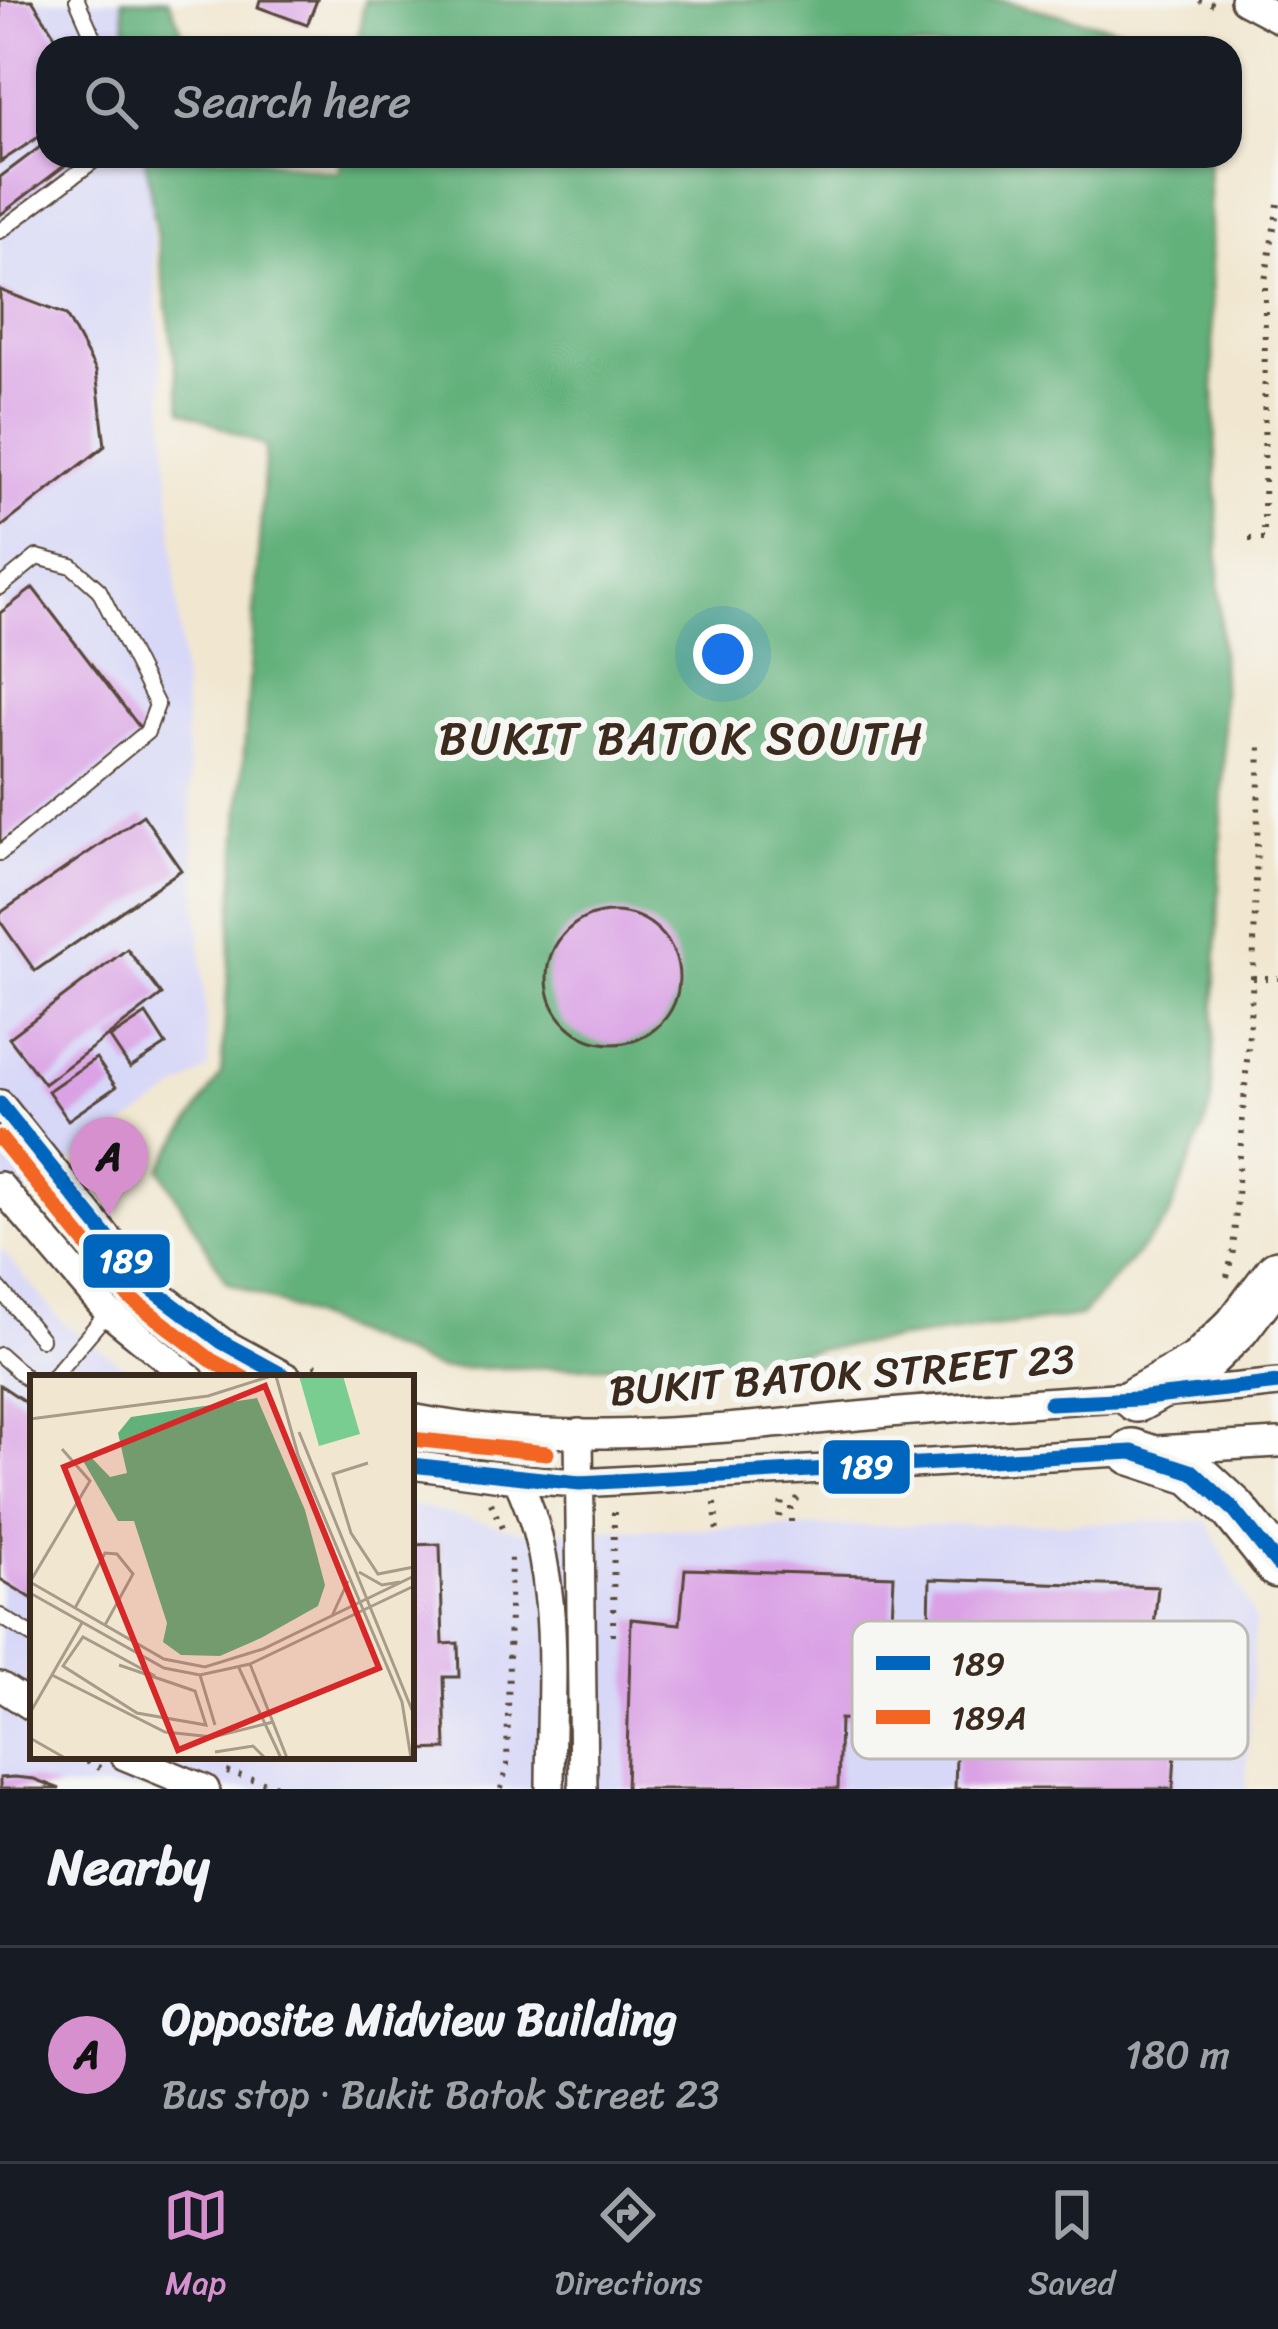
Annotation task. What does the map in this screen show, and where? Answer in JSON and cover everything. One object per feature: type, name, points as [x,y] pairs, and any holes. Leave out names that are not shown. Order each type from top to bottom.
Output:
[{"type":"main road","points":[[1137,1399],[1198,1365],[1237,1327],[1278,1273]]},
{"type":"main road","points":[[1132,1452],[1193,1472],[1233,1509],[1278,1565]]},
{"type":"street","points":[[1244,0],[1278,18]]},
{"type":"street","points":[[0,1104],[144,1283],[221,1342],[295,1369]]},
{"type":"street","points":[[0,1186],[108,1312],[186,1375]]},
{"type":"street","name":"BUKIT BATOK STREET 23","points":[[414,1418],[579,1433],[686,1431],[962,1407],[1137,1399],[1278,1383]]},
{"type":"street","points":[[579,1433],[583,1789]]},
{"type":"street","points":[[414,1465],[580,1483],[1278,1443]]},
{"type":"street","points":[[517,1479],[534,1515],[550,1588],[550,1789]]},
{"type":"street","points":[[0,1686],[30,1705]]},
{"type":"street","points":[[137,1759],[210,1778]]},
{"type":"lane","points":[[77,0],[93,36]]},
{"type":"lane","points":[[0,231],[84,168]]},
{"type":"lane","points":[[0,586],[37,556],[72,566],[98,590],[157,705],[147,732],[0,853]]},
{"type":"lane","points":[[0,1289],[40,1339]]},
{"type":"lane","points":[[55,1375],[108,1312]]},
{"type":"lane","points":[[0,1355],[30,1381]]},
{"type":"lane","points":[[1,1618],[30,1634]]},
{"type":"path","points":[[1249,539],[1264,539],[1265,280],[1278,204]]},
{"type":"path","points":[[1225,1291],[1233,1251],[1253,978],[1259,746]]},
{"type":"path","points":[[1253,978],[1278,978]]},
{"type":"path","points":[[295,1369],[329,1375]]},
{"type":"path","points":[[779,1517],[780,1504],[789,1494]]},
{"type":"path","points":[[486,1496],[511,1555],[507,1765],[501,1789]]},
{"type":"path","points":[[714,1497],[717,1535]]},
{"type":"path","points":[[791,1504],[791,1522]]},
{"type":"path","points":[[210,1778],[288,1789]]},
{"type":"shaded area","points":[[0,0],[138,0],[136,36],[36,36],[36,168],[148,168],[209,1068],[0,1211]]},
{"type":"shaded area","points":[[0,1247],[60,1320],[136,1375],[30,1375],[30,1759],[414,1759],[414,1506],[523,1531],[1207,1521],[1255,1619],[1248,1751],[1248,1621],[852,1621],[852,1759],[1248,1759],[1246,1789],[0,1789]]},
{"type":"green space","points":[[122,0],[169,0],[184,36],[127,36]]},
{"type":"green space","points":[[364,0],[1000,0],[1149,36],[359,36]]},
{"type":"green space","points":[[147,168],[309,168],[338,173],[339,168],[1208,168],[1224,763],[1211,1108],[1168,1219],[1081,1316],[698,1365],[438,1369],[227,1282],[160,1169],[221,1074],[266,447],[182,410]]},
{"type":"building","points":[[0,0],[32,0],[55,36],[36,36],[36,139],[0,162]]},
{"type":"building","points":[[260,0],[317,0],[307,25],[258,7]]},
{"type":"building","points":[[36,150],[36,168],[62,168],[0,215],[0,177]]},
{"type":"building","points":[[0,290],[66,315],[96,371],[105,446],[0,528]]},
{"type":"building","points":[[33,588],[144,733],[0,843],[0,613]]},
{"type":"building","points":[[143,815],[181,870],[35,971],[0,921],[0,913]]},
{"type":"building","points":[[613,912],[638,917],[660,931],[674,953],[679,978],[674,1003],[660,1025],[638,1039],[613,1044],[588,1039],[566,1025],[552,1003],[547,978],[552,953],[566,931],[588,917]]},
{"type":"building","points":[[127,949],[162,995],[44,1084],[9,1038]]},
{"type":"building","points":[[146,1014],[166,1045],[130,1068],[110,1038]]},
{"type":"building","points":[[96,1058],[116,1087],[68,1120],[48,1091]]},
{"type":"building","points":[[0,1385],[30,1405],[30,1597],[0,1579]]},
{"type":"building","points":[[440,1544],[443,1644],[458,1643],[459,1677],[444,1677],[446,1749],[414,1750],[414,1545]]},
{"type":"building","points":[[685,1569],[894,1576],[892,1620],[910,1621],[852,1621],[852,1719],[840,1719],[838,1789],[626,1789],[631,1619],[680,1624]]},
{"type":"building","points":[[930,1579],[1158,1587],[1155,1621],[929,1621]]},
{"type":"building","points":[[956,1759],[1175,1759],[1173,1789],[955,1789]]},
{"type":"building","points":[[0,1778],[60,1789],[0,1789]]},
{"type":"transit line","name":"189","points":[[0,1104],[144,1283],[222,1342],[282,1375]]},
{"type":"transit line","name":"189A","points":[[0,1138],[129,1297],[211,1360],[238,1375]]},
{"type":"transit line","name":"189","points":[[1050,1403],[1137,1399],[1278,1383]]},
{"type":"transit line","name":"189A","points":[[414,1439],[547,1453]]},
{"type":"transit line","name":"189","points":[[414,1465],[580,1483],[1132,1452],[1193,1472],[1233,1509],[1278,1565]]},
{"type":"place","name":"Opposite Midview Building","points":[[109,1216]]},
{"type":"district","name":"BUKIT BATOK SOUTH","points":[[682,739]]}]
